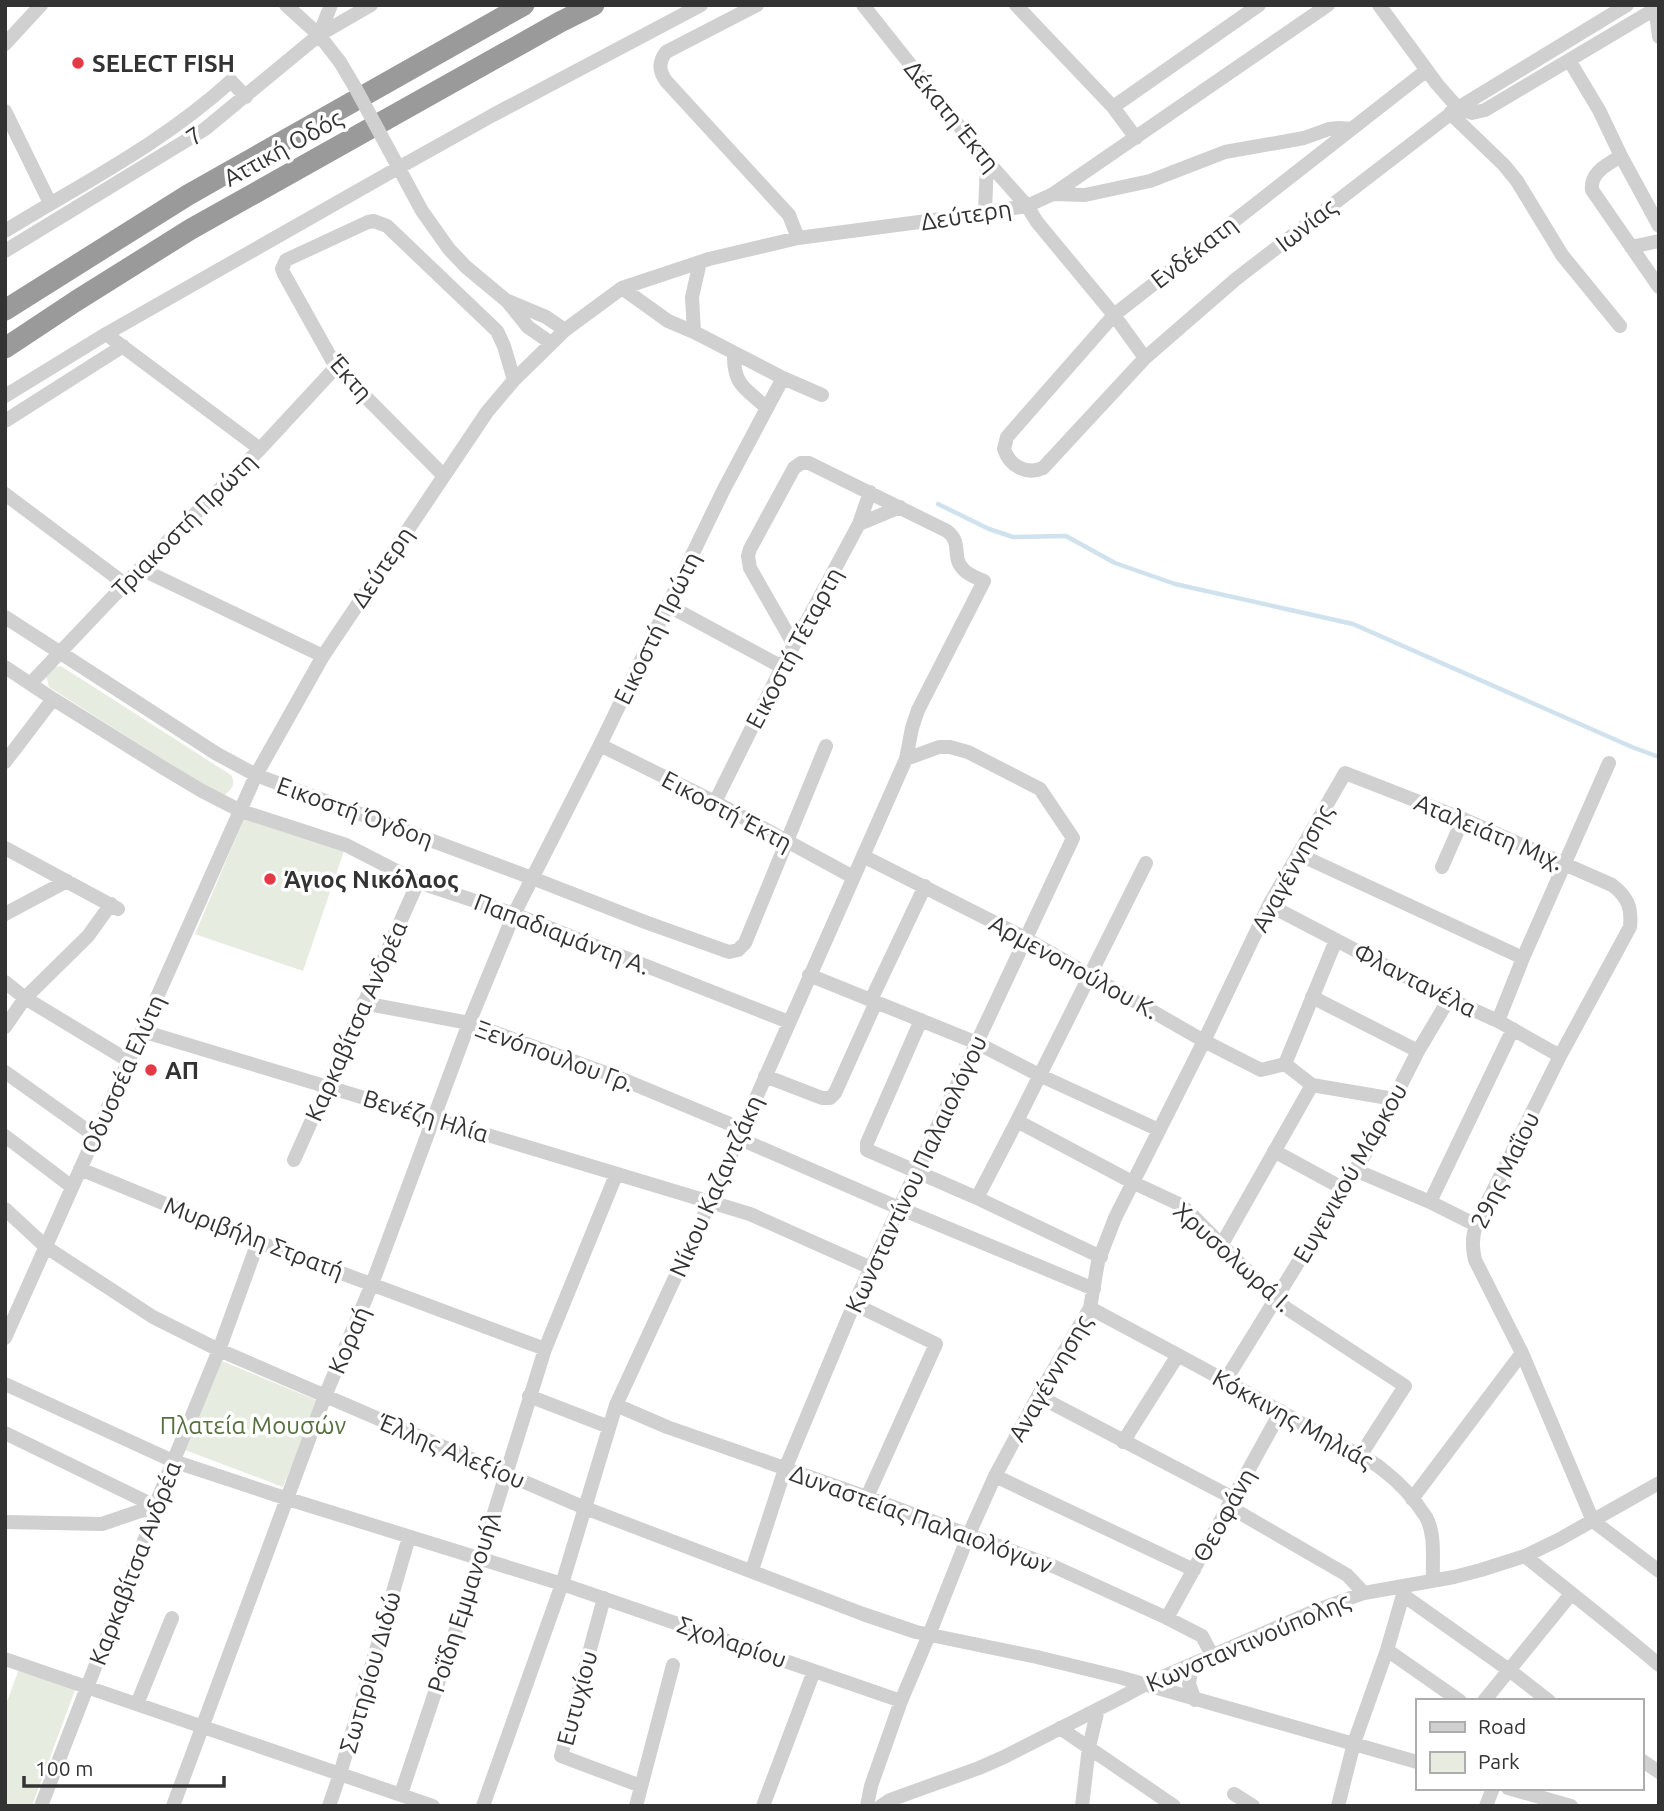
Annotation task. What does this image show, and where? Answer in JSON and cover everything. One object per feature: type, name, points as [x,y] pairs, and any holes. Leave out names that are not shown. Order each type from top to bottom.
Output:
[{"type":"highway","name":"Αττική Οδός","points":[[5,310],[188,195],[524,5]]},
{"type":"highway","name":"Αττική Οδός","points":[[5,348],[191,229],[594,5]]},
{"type":"street","points":[[5,44],[41,5]]},
{"type":"street","points":[[286,5],[319,36],[340,62],[422,211],[449,249],[507,301],[528,327],[551,343]]},
{"type":"street","points":[[319,36],[331,5]]},
{"type":"street","name":"7","points":[[5,251],[185,142],[225,114],[319,36],[371,5]]},
{"type":"street","points":[[5,396],[106,334],[398,168],[701,5]]},
{"type":"street","points":[[757,5],[666,52],[660,64],[666,80],[789,215],[798,238]]},
{"type":"street","name":"Δέκατη Έκτη","points":[[863,5],[987,161],[1027,206],[1145,358]]},
{"type":"street","points":[[1016,5],[1113,107],[1136,138]]},
{"type":"street","points":[[1113,107],[1259,5]]},
{"type":"street","name":"Δεύτερη","points":[[242,811],[256,775],[323,656],[443,475],[487,412],[514,380],[565,330],[622,288],[700,262],[798,238],[1027,206],[1053,194],[1328,5]]},
{"type":"street","points":[[1379,5],[1454,111],[1517,181],[1563,255],[1620,326]]},
{"type":"street","name":"Ιωνίας","points":[[1015,465],[1026,471],[1043,468],[1145,358],[1236,279],[1454,111],[1627,5]]},
{"type":"street","points":[[1454,111],[1482,112],[1655,7],[1659,37]]},
{"type":"street","points":[[1569,61],[1599,110],[1659,226]]},
{"type":"street","name":"Ενδέκατη","points":[[1015,465],[1004,449],[1007,437],[1114,315],[1427,71]]},
{"type":"street","points":[[5,231],[169,131],[231,81],[246,97]]},
{"type":"street","points":[[5,111],[53,202],[64,215]]},
{"type":"street","points":[[1053,194],[1085,195],[1150,181],[1225,152],[1304,138],[1329,129],[1351,129]]},
{"type":"street","points":[[1621,156],[1598,171],[1593,177],[1592,190],[1659,287]]},
{"type":"street","points":[[985,212],[987,161]]},
{"type":"street","name":"Έκτη","points":[[443,475],[336,367],[284,274],[283,265],[291,257],[368,222],[374,221],[387,226],[496,331],[504,346],[514,380]]},
{"type":"street","points":[[1631,247],[1659,241]]},
{"type":"street","points":[[694,332],[692,297],[700,262]]},
{"type":"street","points":[[622,288],[668,321],[822,395]]},
{"type":"street","points":[[507,301],[546,317],[565,330]]},
{"type":"street","points":[[106,334],[260,449]]},
{"type":"street","points":[[5,421],[124,346]]},
{"type":"street","points":[[734,353],[736,377],[741,385],[768,408]]},
{"type":"street","name":"Τριακοστή Πρώτη","points":[[31,683],[260,449],[336,367]]},
{"type":"street","name":"Εικοστή Πρώτη","points":[[532,878],[600,746],[724,489],[783,378]]},
{"type":"street","points":[[794,645],[748,564],[748,556],[794,468],[801,463],[810,463],[900,507]]},
{"type":"street","name":"Εικοστή Τέταρτη","points":[[715,802],[782,667],[859,524],[870,492]]},
{"type":"street","points":[[5,494],[125,584]]},
{"type":"street","points":[[859,524],[900,507]]},
{"type":"street","name":"Νίκου Καζαντζάκη","points":[[483,1806],[562,1584],[616,1405],[710,1202],[906,759],[918,710],[984,582],[963,570],[959,564],[956,540],[952,535],[900,507]]},
{"type":"street","points":[[141,569],[323,656]]},
{"type":"street","points":[[669,606],[782,667]]},
{"type":"street","name":"Εικοστή Όγδοη","points":[[5,617],[217,754],[256,775],[729,952],[737,950],[745,943],[787,842]]},
{"type":"street","name":"Παπαδιαμάντη Α.","points":[[5,667],[192,785],[242,811],[346,845],[418,882],[514,914],[789,1022]]},
{"type":"street","points":[[5,762],[53,699]]},
{"type":"street","name":"Εικοστή Έκτη","points":[[600,746],[715,802],[853,877]]},
{"type":"street","points":[[787,842],[826,746]]},
{"type":"street","name":"Κωνσταντίνου Παλαιολόγου","points":[[752,1570],[785,1469],[854,1304],[1073,838],[1040,789],[968,752],[939,747],[906,759]]},
{"type":"street","points":[[1498,1021],[1609,764]]},
{"type":"street","name":"Αταλειάτη Μιχ.","points":[[1345,773],[1463,818],[1612,885],[1621,891],[1628,901]]},
{"type":"street","name":"Αναγέννησης","points":[[867,1806],[871,1786],[901,1702],[995,1476],[1090,1308],[1098,1262],[1115,1218],[1269,905],[1345,773]]},
{"type":"street","name":"Οδυσσέα Ελύτη","points":[[5,1338],[95,1136],[125,1078],[129,1060],[141,1040],[242,811]]},
{"type":"street","points":[[1442,867],[1463,818]]},
{"type":"street","points":[[5,848],[115,907],[24,998],[5,1027]]},
{"type":"street","points":[[1298,854],[1523,958]]},
{"type":"street","name":"Αρμενοπούλου Κ.","points":[[863,856],[1025,938],[1204,1041],[1261,1070],[1285,1064]]},
{"type":"street","points":[[977,1198],[1146,863]]},
{"type":"street","name":"Κοραή","points":[[173,1806],[325,1396],[372,1284],[469,1023],[514,914],[532,878]]},
{"type":"street","points":[[5,914],[67,881]]},
{"type":"street","name":"Καρκαβίτσα Ανδρέα","points":[[295,1160],[418,882]]},
{"type":"street","points":[[765,1076],[822,1098],[830,1098],[835,1093],[925,887]]},
{"type":"street","name":"29ης Μαΐου","points":[[1593,1521],[1521,1353],[1475,1260],[1472,1237],[1560,1056],[1630,927],[1628,901]]},
{"type":"street","name":"Φλαντανέλα","points":[[1269,905],[1449,999],[1498,1021],[1560,1056]]},
{"type":"street","points":[[1336,940],[1285,1064],[1312,1085],[1394,1099]]},
{"type":"street","points":[[810,975],[977,1043],[1159,1130]]},
{"type":"street","points":[[5,982],[24,998],[129,1060]]},
{"type":"street","points":[[1312,997],[1418,1051]]},
{"type":"street","name":"Ευγενικού Μάρκου","points":[[1225,1381],[1370,1146],[1418,1051],[1449,999]]},
{"type":"street","name":"Ξενόπουλου Γρ.","points":[[363,1003],[469,1023],[617,1077],[740,1133]]},
{"type":"street","points":[[922,1020],[867,1143],[867,1150],[1101,1256]]},
{"type":"street","points":[[1430,1202],[1513,1029]]},
{"type":"street","name":"Βενέζη Ηλία","points":[[141,1040],[328,1087],[750,1214],[871,1268]]},
{"type":"street","points":[[5,1072],[95,1136]]},
{"type":"street","points":[[1222,1244],[1312,1085]]},
{"type":"street","name":"Χρυσολωρά Ι.","points":[[1017,1121],[1181,1205],[1275,1299],[1405,1386],[1360,1456]]},
{"type":"street","points":[[740,1133],[899,1208],[1094,1289]]},
{"type":"street","points":[[5,1136],[72,1187]]},
{"type":"street","points":[[1274,1151],[1344,1189]]},
{"type":"street","name":"Μυριβήλη Στρατή","points":[[80,1169],[258,1242],[545,1349]]},
{"type":"street","points":[[1355,1170],[1476,1225]]},
{"type":"street","name":"Ροΐδη Εμμανουήλ","points":[[401,1794],[480,1558],[545,1349],[616,1175]]},
{"type":"street","name":"Έλλης Αλεξίου","points":[[5,1209],[46,1247],[153,1317],[219,1350],[585,1508],[863,1614],[929,1635],[1037,1657],[1416,1762]]},
{"type":"street","name":"Καρκαβίτσα Ανδρέα","points":[[41,1806],[151,1523],[155,1506],[219,1350],[258,1242]]},
{"type":"street","points":[[854,1304],[936,1344],[867,1497]]},
{"type":"street","name":"Κόκκινης Μηλιάς","points":[[1090,1308],[1381,1468],[1412,1499],[1427,1519],[1433,1580]]},
{"type":"street","points":[[1412,1499],[1521,1353]]},
{"type":"street","points":[[1123,1441],[1178,1355]]},
{"type":"street","name":"Σχολαρίου","points":[[5,1384],[173,1461],[562,1584],[901,1702]]},
{"type":"street","points":[[529,1396],[609,1427]]},
{"type":"street","points":[[1038,1396],[1231,1502],[1347,1575],[1364,1593]]},
{"type":"street","name":"Δυναστείας Παλαιολόγων","points":[[616,1405],[667,1427],[1055,1567],[1202,1636],[1212,1655]]},
{"type":"street","name":"Θεοφάνη","points":[[1167,1618],[1281,1411]]},
{"type":"street","points":[[5,1433],[155,1506]]},
{"type":"street","points":[[995,1476],[1194,1570]]},
{"type":"street","name":"Κωνσταντινούπολης","points":[[881,1806],[890,1800],[979,1768],[1144,1685],[1317,1610],[1364,1593],[1402,1591],[1525,1556],[1659,1483]]},
{"type":"street","points":[[5,1522],[102,1524],[155,1506]]},
{"type":"street","points":[[1593,1521],[1659,1571]]},
{"type":"street","name":"Σωτηρίου Διδώ","points":[[329,1806],[409,1537]]},
{"type":"street","points":[[1525,1556],[1659,1665]]},
{"type":"street","points":[[1338,1806],[1354,1743],[1387,1650],[1402,1591],[1546,1699]]},
{"type":"street","points":[[1486,1699],[1571,1594]]},
{"type":"street","name":"Ευτυχίου","points":[[604,1598],[561,1756],[641,1786]]},
{"type":"street","points":[[137,1704],[172,1618]]},
{"type":"street","points":[[1387,1650],[1457,1699]]},
{"type":"street","points":[[5,1659],[433,1806]]},
{"type":"street","points":[[636,1806],[673,1665]]},
{"type":"street","points":[[1192,1665],[1189,1684],[1195,1700]]},
{"type":"street","points":[[763,1806],[814,1671]]},
{"type":"street","points":[[1086,1804],[1089,1747],[1098,1709]]},
{"type":"street","points":[[1060,1728],[1174,1806]]},
{"type":"street","points":[[1643,1761],[1659,1772]]},
{"type":"street","points":[[1515,1790],[1571,1806]]},
{"type":"street","points":[[1234,1794],[1253,1806]]},
{"type":"green space","points":[[61,666],[231,775],[231,788],[225,795],[219,795],[49,687],[46,675],[53,667]]},
{"type":"green space","points":[[246,814],[344,851],[303,971],[195,934]]},
{"type":"green space","name":"Πλατεία Μουσών","points":[[222,1361],[318,1401],[283,1487],[185,1450]]},
{"type":"green space","points":[[19,1669],[75,1690],[32,1806],[5,1806],[5,1707]]},
{"type":"waterway","points":[[938,504],[989,529],[1013,537],[1066,536],[1115,563],[1175,584],[1353,624],[1659,757]]},
{"type":"place","name":"SELECT FISH","points":[[78,63]]},
{"type":"place","name":"Άγιος Νικόλαος","points":[[270,879]]},
{"type":"place","name":"ΑΠ","points":[[151,1070]]}]
